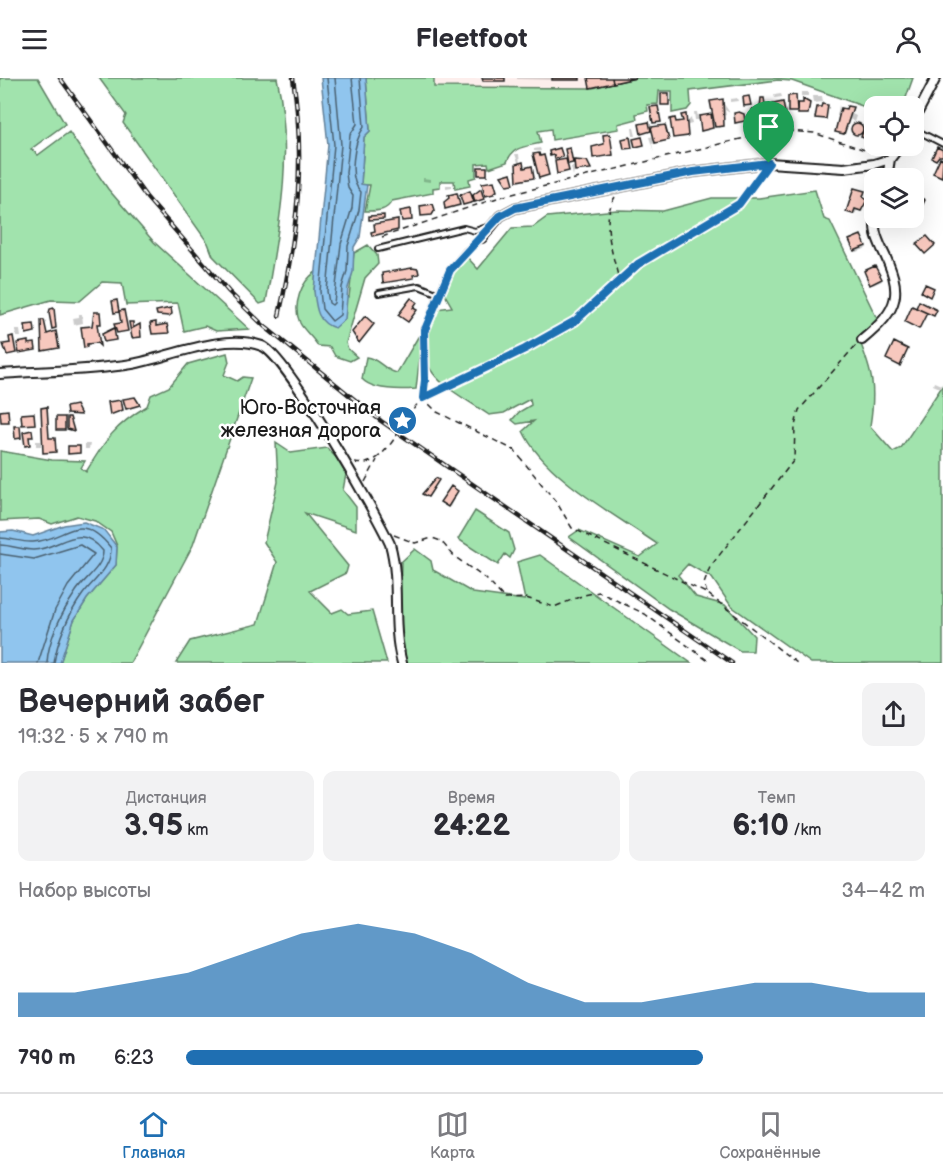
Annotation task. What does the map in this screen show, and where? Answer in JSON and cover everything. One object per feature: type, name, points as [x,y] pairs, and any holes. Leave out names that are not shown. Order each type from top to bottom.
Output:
[{"type":"street","points":[[924,101],[936,78]]},
{"type":"street","points":[[889,168],[892,156]]},
{"type":"street","points":[[482,238],[500,216],[515,208],[621,189],[693,172],[769,163],[844,168],[890,159]]},
{"type":"street","points":[[862,340],[883,323],[897,290],[895,276],[875,228]]},
{"type":"street","points":[[0,374],[132,363],[222,343],[265,346],[294,379],[383,528],[394,558],[394,623],[402,663]]},
{"type":"lane","points":[[924,134],[943,144]]},
{"type":"lane","points":[[378,249],[464,228],[475,231],[493,226]]},
{"type":"lane","points":[[425,380],[424,332],[439,294],[450,270],[466,251],[482,238]]},
{"type":"lane","points":[[378,293],[419,286],[439,294]]},
{"type":"path","points":[[382,237],[500,197],[778,130],[814,133],[864,150]]},
{"type":"path","points":[[360,490],[411,409],[423,398],[525,349],[575,321],[638,264],[739,204],[769,163]]},
{"type":"path","points":[[619,280],[610,239],[608,208],[621,189]]},
{"type":"path","points":[[708,594],[704,584],[710,567],[794,460],[795,426],[799,410],[847,353],[862,340]]},
{"type":"path","points":[[423,398],[425,380]]},
{"type":"path","points":[[423,398],[437,412],[514,450],[557,503],[572,528],[708,594],[797,663]]},
{"type":"path","points":[[342,461],[362,465],[377,460]]},
{"type":"path","points":[[383,528],[415,543],[432,538],[441,541],[455,557],[486,579],[505,598],[526,598],[554,607],[584,595],[599,592],[645,614],[711,663]]},
{"type":"shaded area","points":[[434,78],[636,78],[590,88],[434,87]]},
{"type":"green space","points":[[0,78],[38,78],[65,124],[31,149],[38,155],[69,132],[108,189],[154,242],[249,329],[216,331],[205,326],[184,331],[178,303],[126,305],[122,283],[102,282],[80,301],[51,300],[0,315]]},
{"type":"green space","points":[[99,78],[277,78],[284,134],[283,190],[266,302],[260,304],[213,256],[208,243],[123,123],[126,115]]},
{"type":"green space","points":[[366,78],[434,78],[434,87],[590,88],[636,78],[913,78],[907,96],[864,96],[864,107],[792,81],[778,80],[690,91],[691,105],[687,110],[672,113],[672,91],[659,91],[658,104],[647,105],[648,111],[636,114],[637,119],[618,124],[619,129],[552,140],[551,129],[538,131],[541,143],[516,150],[507,162],[489,168],[488,163],[476,164],[476,177],[469,179],[470,186],[455,189],[454,181],[440,181],[440,187],[433,188],[433,193],[392,201],[384,209],[377,211],[365,211],[370,185],[361,185],[364,137],[370,131]]},
{"type":"green space","points":[[815,190],[824,219],[830,221],[879,323],[859,339],[872,382],[873,401],[870,426],[893,452],[901,448],[943,385],[943,663],[811,663],[731,606],[712,578],[688,564],[678,575],[696,597],[725,605],[754,636],[753,651],[740,651],[669,609],[569,537],[579,530],[640,557],[657,544],[582,494],[547,464],[533,448],[523,431],[534,421],[517,424],[512,420],[519,412],[531,405],[530,399],[504,413],[489,415],[444,384],[427,362],[425,348],[427,331],[436,309],[452,307],[444,293],[454,269],[467,257],[478,269],[512,228],[533,227],[547,217],[617,210],[663,211],[712,198],[759,198]]},
{"type":"green space","points":[[368,245],[377,255],[378,264],[365,278],[346,343],[348,349],[357,357],[350,361],[335,356],[330,347],[318,346],[304,329],[297,309],[299,294],[306,281],[316,272],[314,291],[349,297],[354,253]]},
{"type":"green space","points":[[418,337],[421,345],[416,389],[380,388],[362,379],[366,357],[397,373]]},
{"type":"green space","points":[[227,353],[229,362],[224,375],[237,381],[243,377],[251,378],[193,545],[130,663],[60,663],[74,620],[87,599],[116,565],[117,546],[111,532],[95,521],[77,516],[52,524],[39,519],[0,521],[0,451],[52,460],[85,461],[81,468],[86,472],[112,434],[126,420],[147,406],[151,395],[169,387],[188,364]]},
{"type":"green space","points":[[276,443],[291,453],[327,448],[347,469],[343,490],[356,507],[356,530],[305,513],[348,566],[346,573],[310,591],[332,613],[342,609],[348,614],[372,611],[387,663],[176,663],[190,641],[258,624],[277,562],[264,542],[278,482]]},
{"type":"green space","points":[[475,511],[509,533],[514,550],[510,558],[505,554],[498,565],[458,539]]},
{"type":"green space","points":[[415,549],[431,561],[433,570],[473,593],[525,600],[517,562],[540,555],[691,663],[401,663],[405,652],[399,627],[401,562]]},
{"type":"water","points":[[321,78],[366,78],[370,131],[364,137],[361,184],[367,185],[360,237],[354,247],[353,272],[348,288],[345,319],[335,328],[324,322],[318,314],[314,291],[328,145]]},
{"type":"water","points":[[84,522],[104,530],[117,547],[116,565],[87,599],[74,620],[60,663],[0,663],[0,532],[13,531],[33,536],[64,525]]},
{"type":"building","points":[[482,78],[505,78],[505,81],[483,81]]},
{"type":"building","points":[[552,78],[580,78],[580,80],[552,80]]},
{"type":"building","points":[[588,78],[612,78],[613,83],[590,88]]},
{"type":"building","points":[[612,78],[636,78],[613,83]]},
{"type":"building","points":[[661,93],[669,93],[669,105],[661,105]]},
{"type":"building","points":[[796,95],[797,112],[788,112],[788,96]]},
{"type":"building","points":[[749,96],[751,105],[744,106],[743,97]]},
{"type":"building","points":[[761,98],[764,98],[767,117],[754,119],[752,109],[760,108]]},
{"type":"building","points":[[723,99],[724,126],[715,127],[710,101]]},
{"type":"building","points":[[803,99],[810,103],[808,114],[798,114],[798,103],[803,103]]},
{"type":"building","points":[[783,102],[785,113],[775,114],[773,104]]},
{"type":"building","points":[[822,104],[828,105],[826,119],[815,118],[817,107],[821,107]]},
{"type":"building","points":[[658,106],[661,122],[653,123],[650,107]]},
{"type":"building","points":[[847,106],[853,107],[844,134],[835,132],[841,108],[846,109]]},
{"type":"building","points":[[734,113],[744,114],[745,121],[735,123]]},
{"type":"building","points":[[686,114],[688,136],[673,138],[670,119],[675,118],[676,122],[683,121],[681,115]]},
{"type":"building","points":[[711,114],[713,128],[701,131],[699,116]]},
{"type":"building","points":[[649,122],[651,131],[641,134],[639,124]]},
{"type":"building","points":[[859,123],[862,124],[862,134],[855,135],[852,134],[851,127],[852,124]]},
{"type":"building","points":[[665,125],[669,140],[655,143],[651,127]]},
{"type":"building","points":[[610,134],[613,155],[593,158],[592,147],[604,144],[603,135]]},
{"type":"building","points":[[630,137],[632,148],[624,149],[622,139]]},
{"type":"building","points":[[642,137],[644,145],[635,147],[633,139]]},
{"type":"building","points":[[937,147],[943,150],[943,156],[939,156],[936,160],[932,158]]},
{"type":"building","points":[[560,148],[563,157],[555,159],[554,155],[550,156],[549,151]]},
{"type":"building","points":[[570,148],[573,163],[568,164],[565,149]]},
{"type":"building","points":[[539,153],[540,156],[544,155],[549,175],[539,178],[533,154]]},
{"type":"building","points":[[940,158],[943,159],[942,177],[933,173]]},
{"type":"building","points":[[566,159],[569,171],[557,174],[555,161]]},
{"type":"building","points":[[574,160],[587,161],[591,169],[575,171]]},
{"type":"building","points":[[523,162],[524,168],[532,166],[534,178],[517,181],[516,164]]},
{"type":"building","points":[[478,167],[487,167],[487,175],[478,175]]},
{"type":"building","points":[[511,173],[514,184],[507,185],[501,176]]},
{"type":"building","points":[[494,181],[497,191],[485,196],[482,183]]},
{"type":"building","points":[[854,188],[864,191],[864,206],[861,211],[855,209],[853,214],[846,212]]},
{"type":"building","points":[[481,189],[484,199],[475,202],[473,195]]},
{"type":"building","points":[[470,191],[474,202],[463,205],[460,195]]},
{"type":"building","points":[[457,193],[460,205],[445,209],[444,202],[449,198],[448,195]]},
{"type":"building","points":[[433,204],[435,210],[432,215],[421,216],[420,206]]},
{"type":"building","points":[[411,209],[412,220],[402,221],[400,211]]},
{"type":"building","points":[[384,215],[384,219],[369,220],[369,216]]},
{"type":"building","points":[[398,220],[398,230],[372,236],[371,232],[375,231],[374,224]]},
{"type":"building","points":[[861,235],[866,246],[854,251],[849,240]]},
{"type":"building","points":[[927,236],[935,245],[925,254],[916,244]]},
{"type":"building","points":[[875,266],[882,279],[870,285],[864,271]]},
{"type":"building","points":[[418,269],[419,274],[413,275],[414,278],[383,283],[382,273]]},
{"type":"building","points":[[925,284],[934,288],[930,297],[921,292]]},
{"type":"building","points":[[411,298],[417,302],[413,308],[417,310],[408,322],[398,315]]},
{"type":"building","points":[[117,300],[119,312],[114,313],[112,301]]},
{"type":"building","points":[[919,301],[937,310],[934,316],[916,308]]},
{"type":"building","points":[[912,306],[927,313],[919,329],[905,322]]},
{"type":"building","points":[[54,308],[56,328],[52,329],[49,313],[50,309]]},
{"type":"building","points":[[171,308],[172,314],[169,316],[157,315],[156,311]]},
{"type":"building","points":[[124,310],[128,331],[117,333],[114,324],[121,323],[119,311]]},
{"type":"building","points":[[94,312],[100,312],[101,324],[97,324],[100,346],[97,343],[87,344],[84,348],[81,327],[92,326]]},
{"type":"building","points":[[365,316],[374,324],[359,343],[352,332]]},
{"type":"building","points":[[41,320],[44,320],[47,334],[56,331],[59,348],[42,351]]},
{"type":"building","points":[[129,322],[133,322],[133,328],[140,324],[141,337],[132,338]]},
{"type":"building","points":[[156,322],[156,326],[167,324],[169,333],[152,334],[150,323]]},
{"type":"building","points":[[34,324],[35,332],[26,334],[25,325]]},
{"type":"building","points":[[114,328],[116,340],[104,342],[102,334]]},
{"type":"building","points":[[13,336],[16,353],[7,355],[3,344],[10,343],[9,337]]},
{"type":"building","points":[[28,341],[28,344],[35,343],[36,350],[19,353],[17,343]]},
{"type":"building","points":[[894,342],[908,349],[900,366],[886,359]]},
{"type":"building","points":[[135,397],[140,405],[126,409],[123,399]]},
{"type":"building","points":[[121,400],[123,410],[110,415],[108,402]]},
{"type":"building","points":[[76,405],[81,415],[67,414],[66,407]]},
{"type":"building","points":[[47,407],[49,438],[55,438],[56,452],[43,453],[41,408]]},
{"type":"building","points":[[8,410],[9,422],[1,422],[0,411]]},
{"type":"building","points":[[34,413],[35,424],[22,425],[21,414]]},
{"type":"building","points":[[56,417],[65,417],[65,430],[56,430]]},
{"type":"building","points":[[67,417],[70,417],[74,431],[67,429]]},
{"type":"building","points":[[14,426],[20,426],[21,438],[15,439]]},
{"type":"building","points":[[32,430],[33,437],[29,437],[30,445],[25,446],[23,432]]},
{"type":"building","points":[[68,446],[80,446],[80,453],[68,454]]},
{"type":"building","points":[[436,478],[439,480],[428,497],[422,494]]},
{"type":"building","points":[[451,486],[458,491],[448,507],[440,502]]},
{"type":"railway","points":[[60,78],[147,198],[229,292],[264,326],[381,421],[732,663]]},
{"type":"railway","points":[[279,316],[291,256],[298,197],[299,139],[293,78]]},
{"type":"place","name":"Юго-Восточная железная дорога","points":[[402,420]]},
{"type":"route","points":[[769,163],[739,204],[638,264],[575,321],[525,349],[423,398],[424,332],[439,294],[450,270],[500,216],[515,208],[621,189],[693,172],[769,163]]}]
